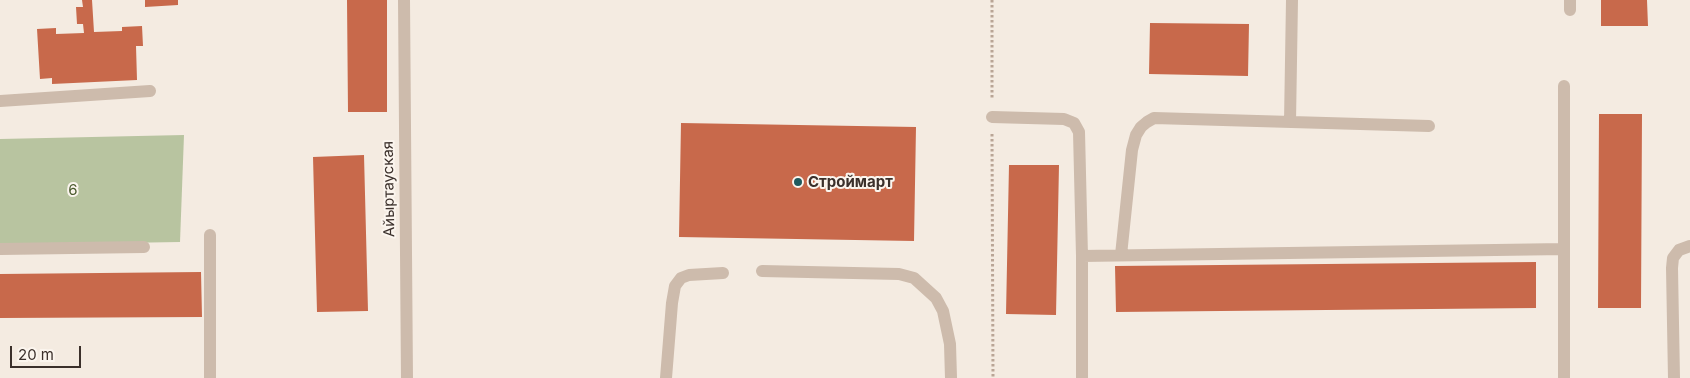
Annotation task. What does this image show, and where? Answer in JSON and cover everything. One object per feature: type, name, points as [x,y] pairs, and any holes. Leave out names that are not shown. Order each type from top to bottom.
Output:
[{"type":"street","name":"Айыртауская","points":[[404,0],[407,378]]},
{"type":"street","points":[[1290,122],[1292,0]]},
{"type":"street","points":[[1564,86],[1564,378]]},
{"type":"street","points":[[0,100],[150,91]]},
{"type":"street","points":[[992,117],[1058,118],[1069,121],[1077,127],[1080,139],[1082,378]]},
{"type":"street","points":[[1121,255],[1132,150],[1136,135],[1147,122],[1160,118],[1430,126]]},
{"type":"street","points":[[210,235],[210,378]]},
{"type":"street","points":[[1674,378],[1673,258],[1680,250],[1690,246]]},
{"type":"street","points":[[0,249],[144,247]]},
{"type":"street","points":[[1082,256],[1564,249]]},
{"type":"street","points":[[762,271],[899,274],[914,278],[936,298],[944,310],[950,344],[951,378]]},
{"type":"street","points":[[666,378],[675,286],[681,278],[689,275],[723,273]]},
{"type":"path","points":[[992,0],[993,378]]},
{"type":"green space","name":"6","points":[[184,135],[180,242],[0,245],[0,139]]},
{"type":"building","points":[[82,0],[92,0],[94,32],[122,31],[122,27],[142,26],[143,46],[136,46],[137,80],[52,84],[52,78],[40,79],[37,29],[56,28],[56,34],[84,33],[83,24],[77,24],[76,7],[83,7]]},
{"type":"building","points":[[145,0],[178,0],[178,5],[145,7]]},
{"type":"building","points":[[347,0],[387,0],[387,112],[348,112]]},
{"type":"building","points":[[1601,0],[1647,0],[1648,26],[1601,26]]},
{"type":"building","points":[[1150,23],[1249,24],[1248,76],[1149,74]]},
{"type":"building","points":[[1599,114],[1642,114],[1641,308],[1598,308]]},
{"type":"building","name":"Строймарт","points":[[681,123],[916,127],[914,241],[679,237]]},
{"type":"building","points":[[364,155],[368,311],[317,312],[313,157]]},
{"type":"building","points":[[1009,165],[1059,165],[1056,315],[1006,314]]},
{"type":"building","points":[[1536,262],[1536,308],[1116,312],[1115,266]]},
{"type":"building","points":[[201,272],[202,317],[0,318],[0,274]]},
{"type":"place","name":"Строймарт","points":[[798,182]]}]
